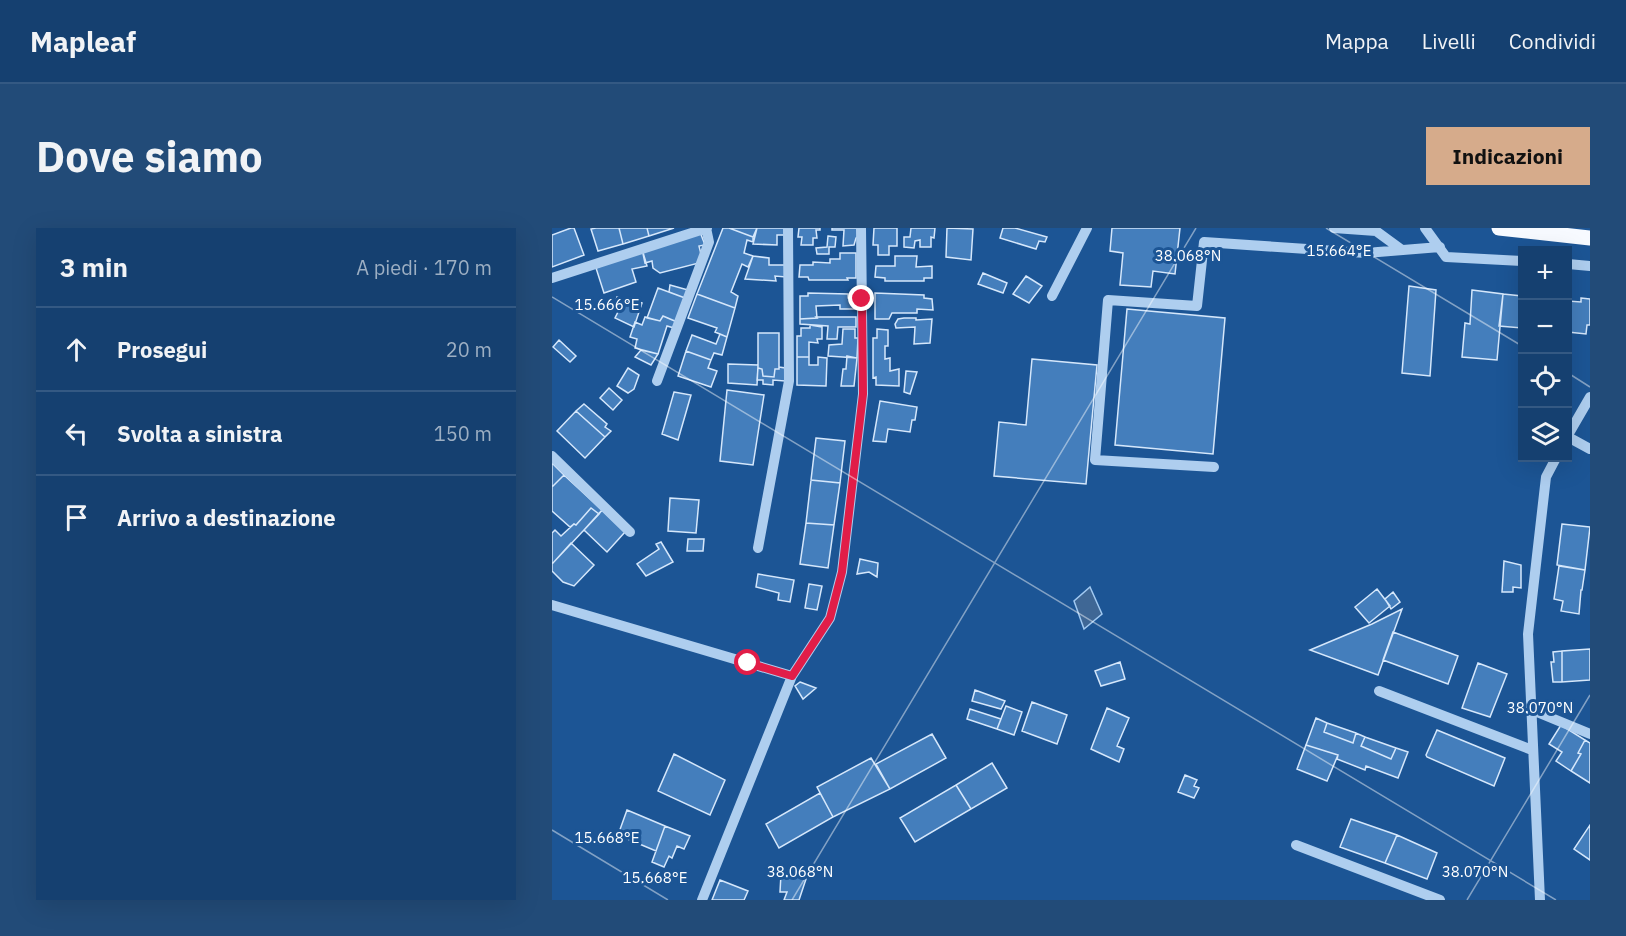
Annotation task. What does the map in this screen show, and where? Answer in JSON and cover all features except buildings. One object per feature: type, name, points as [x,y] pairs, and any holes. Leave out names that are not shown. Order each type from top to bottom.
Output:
[{"type":"main road","points":[[1499,228],[1590,238]]},
{"type":"street","points":[[552,278],[706,228],[709,242],[657,381]]},
{"type":"street","points":[[758,548],[789,381],[788,228]]},
{"type":"street","points":[[702,900],[792,676],[830,618],[842,572],[863,394],[861,228]]},
{"type":"street","points":[[1052,296],[1087,228]]},
{"type":"street","points":[[1334,228],[1376,231],[1402,250]]},
{"type":"street","points":[[1425,228],[1446,256],[1518,261]]},
{"type":"street","points":[[1214,467],[1095,460],[1107,300],[1197,306],[1204,242],[1366,253],[1440,248]]},
{"type":"street","points":[[1572,264],[1590,266]]},
{"type":"street","points":[[1572,429],[1590,397]]},
{"type":"street","points":[[1572,438],[1590,449]]},
{"type":"street","points":[[552,456],[630,532]]},
{"type":"street","points":[[1540,900],[1528,634],[1546,477],[1554,462]]},
{"type":"street","points":[[552,605],[792,676]]},
{"type":"street","points":[[1379,691],[1532,750]]},
{"type":"street","points":[[1532,710],[1590,734]]},
{"type":"street","points":[[1296,845],[1440,900]]},
{"type":"water","points":[[1090,587],[1102,614],[1084,629],[1074,601]]},
{"type":"route","points":[[748,663],[792,676],[830,618],[842,572],[863,394],[862,299]]}]
